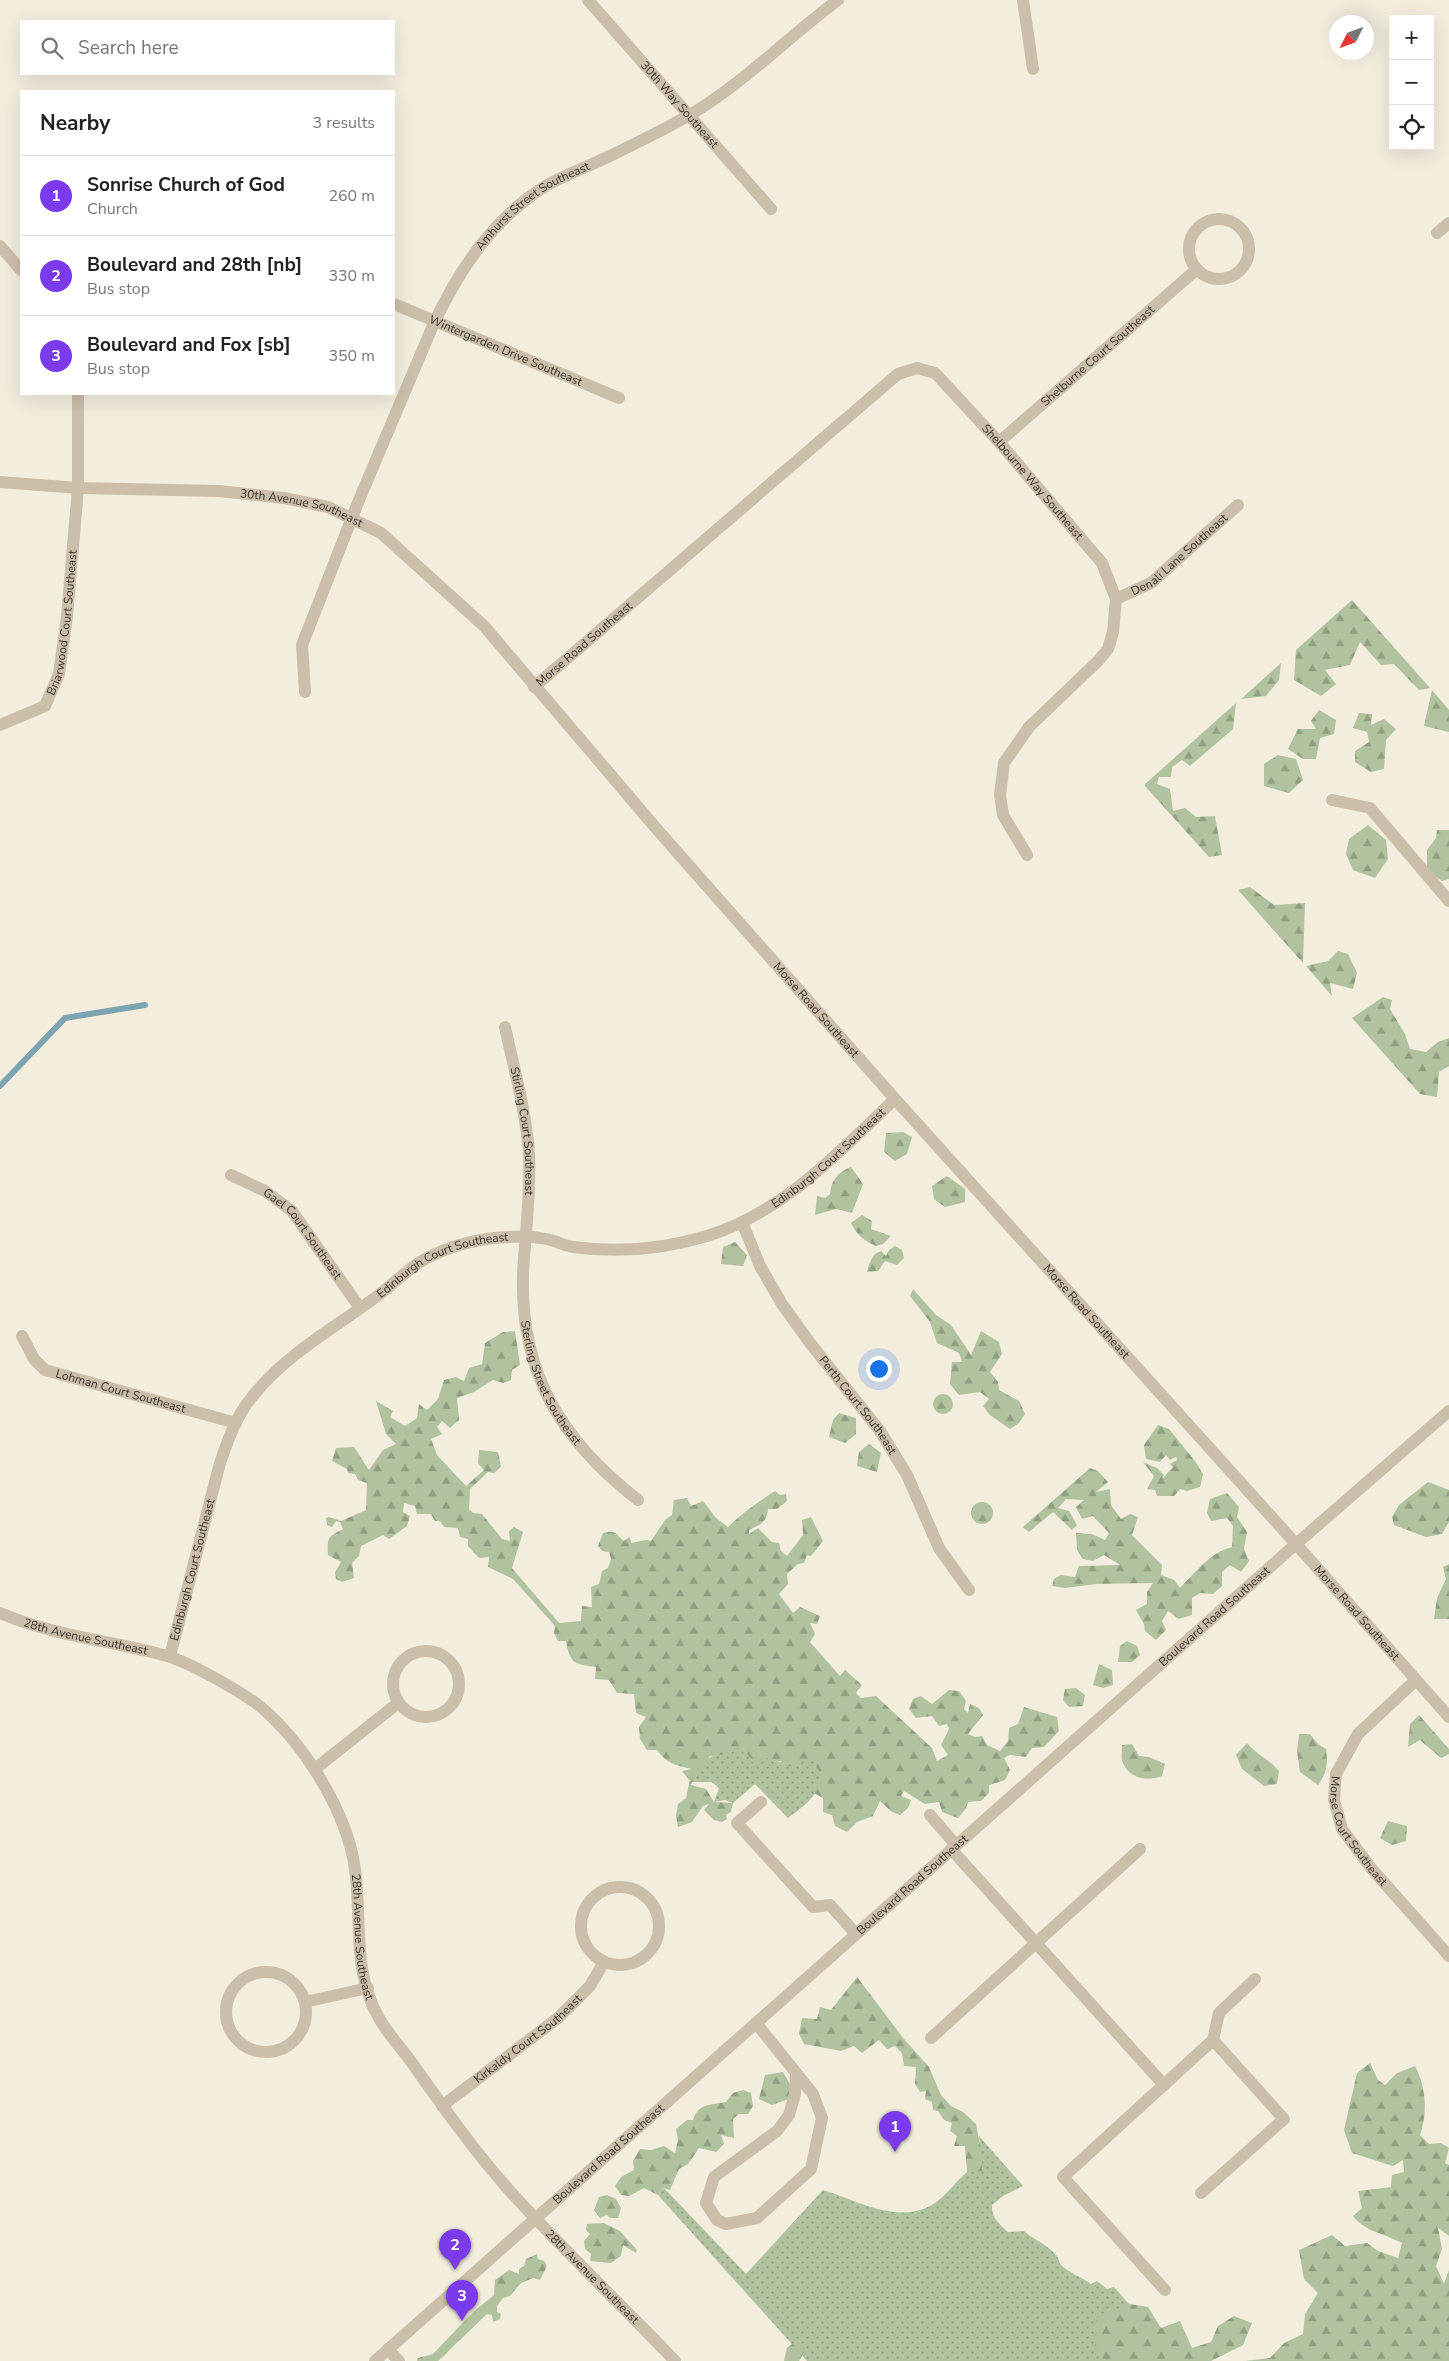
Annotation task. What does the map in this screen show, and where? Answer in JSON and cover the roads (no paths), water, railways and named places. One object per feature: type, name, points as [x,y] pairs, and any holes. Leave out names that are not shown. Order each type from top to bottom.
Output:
[{"type":"street","name":"30th Way Southeast","points":[[588,0],[770,209]]},
{"type":"street","name":"Amhurst Street Southeast","points":[[304,692],[302,645],[351,519],[434,322],[468,261],[492,231],[520,204],[549,184],[689,115],[739,80],[838,0]]},
{"type":"street","points":[[1023,0],[1033,69]]},
{"type":"street","points":[[1223,219],[1234,222],[1242,228],[1247,236],[1249,255],[1240,271],[1232,276],[1213,278],[1197,269],[1191,260],[1189,250],[1193,234],[1203,223],[1223,219]]},
{"type":"street","points":[[1437,234],[1449,223]]},
{"type":"street","points":[[0,246],[20,269]]},
{"type":"street","name":"Shelburne Court Southeast","points":[[998,442],[1197,269]]},
{"type":"street","name":"Wintergarden Drive Southeast","points":[[395,304],[619,398]]},
{"type":"street","name":"Morse Road Southeast","points":[[935,373],[917,368],[898,374],[534,687],[895,1099],[1296,1544],[1449,1717]]},
{"type":"street","name":"Shelbourne Way Southeast","points":[[935,373],[998,442],[1102,563],[1116,599]]},
{"type":"street","name":"Briarwood Court Southeast","points":[[0,725],[44,706],[59,674],[67,616],[78,488],[78,395]]},
{"type":"street","name":"30th Avenue Southeast","points":[[0,482],[78,488],[219,491],[284,498],[328,507],[381,533],[484,626],[534,687]]},
{"type":"street","name":"Denali Lane Southeast","points":[[1116,599],[1151,583],[1238,505]]},
{"type":"street","points":[[1027,855],[1003,815],[1000,795],[1004,762],[1029,727],[1098,661],[1108,649],[1113,632],[1116,599]]},
{"type":"street","points":[[1332,800],[1370,808],[1449,900]]},
{"type":"street","name":"Stirling Court Southeast","points":[[505,1028],[529,1154],[527,1237]]},
{"type":"street","name":"Edinburgh Court Southeast","points":[[170,1656],[220,1464],[236,1423],[250,1399],[275,1370],[298,1351],[360,1308],[400,1276],[425,1260],[451,1248],[479,1240],[527,1237],[570,1247],[602,1250],[645,1249],[707,1236],[742,1222],[780,1202],[814,1176],[895,1099]]},
{"type":"street","name":"Gael Court Southeast","points":[[231,1175],[265,1191],[292,1211],[360,1308]]},
{"type":"street","name":"Perth Court Southeast","points":[[742,1222],[760,1266],[782,1304],[810,1343],[880,1431],[907,1475],[939,1548],[970,1590]]},
{"type":"street","name":"Sterling Street Southeast","points":[[527,1237],[523,1300],[528,1339],[540,1378],[557,1414],[579,1446],[607,1476],[638,1500]]},
{"type":"street","name":"Lohman Court Southeast","points":[[22,1336],[34,1359],[45,1370],[236,1423]]},
{"type":"street","name":"Boulevard Road Southeast","points":[[375,2361],[1296,1544],[1449,1411]]},
{"type":"street","name":"28th Avenue Southeast","points":[[0,1613],[23,1623],[74,1637],[170,1656],[202,1672],[260,1707],[297,1743],[315,1769],[341,1818],[355,1868],[359,1950],[368,1988],[378,2016],[442,2106],[509,2189],[676,2361]]},
{"type":"street","points":[[419,1651],[430,1651],[449,1660],[456,1669],[460,1679],[460,1691],[456,1701],[448,1710],[438,1716],[427,1718],[416,1716],[406,1711],[398,1703],[394,1693],[394,1677],[400,1662],[409,1655],[419,1651]]},
{"type":"street","name":"Morse Court Southeast","points":[[1416,1680],[1358,1734],[1336,1774],[1334,1800],[1342,1829],[1371,1868],[1449,1956]]},
{"type":"street","points":[[315,1769],[398,1703]]},
{"type":"street","points":[[761,1802],[738,1823],[813,1907],[830,1905],[856,1934]]},
{"type":"street","points":[[930,1815],[954,1847],[1036,1943],[1164,2084]]},
{"type":"street","points":[[931,2038],[1140,1849]]},
{"type":"street","points":[[619,1886],[632,1888],[644,1894],[652,1903],[658,1915],[659,1928],[657,1940],[650,1951],[640,1960],[623,1965],[604,1962],[592,1955],[584,1944],[580,1931],[581,1918],[586,1905],[594,1895],[606,1889],[619,1886]]},
{"type":"street","name":"Kirkaldy Court Southeast","points":[[442,2106],[558,2018],[590,1986],[604,1962]]},
{"type":"street","points":[[268,1972],[280,1974],[291,1981],[300,1991],[305,2002],[306,2016],[302,2029],[294,2040],[277,2050],[257,2050],[244,2045],[234,2036],[228,2024],[226,2011],[228,1999],[234,1988],[243,1978],[255,1973],[268,1972]]},
{"type":"street","points":[[1165,2290],[1062,2177],[1213,2040],[1219,2012],[1255,1979]]},
{"type":"street","points":[[305,2002],[368,1988]]},
{"type":"street","points":[[756,2023],[813,2094],[822,2118],[811,2169],[757,2218],[726,2224],[717,2220],[706,2203],[714,2177],[777,2130],[789,2115],[795,2094],[796,2073]]},
{"type":"street","points":[[1201,2193],[1284,2119],[1213,2040]]},
{"type":"street","points":[[388,2349],[399,2361]]},
{"type":"waterway","points":[[0,1086],[65,1018],[145,1005]]},
{"type":"place","name":"Sonrise Church of God","points":[[895,2152]]},
{"type":"place","name":"Boulevard and 28th [nb]","points":[[455,2270]]},
{"type":"place","name":"Boulevard and Fox [sb]","points":[[462,2321]]}]
